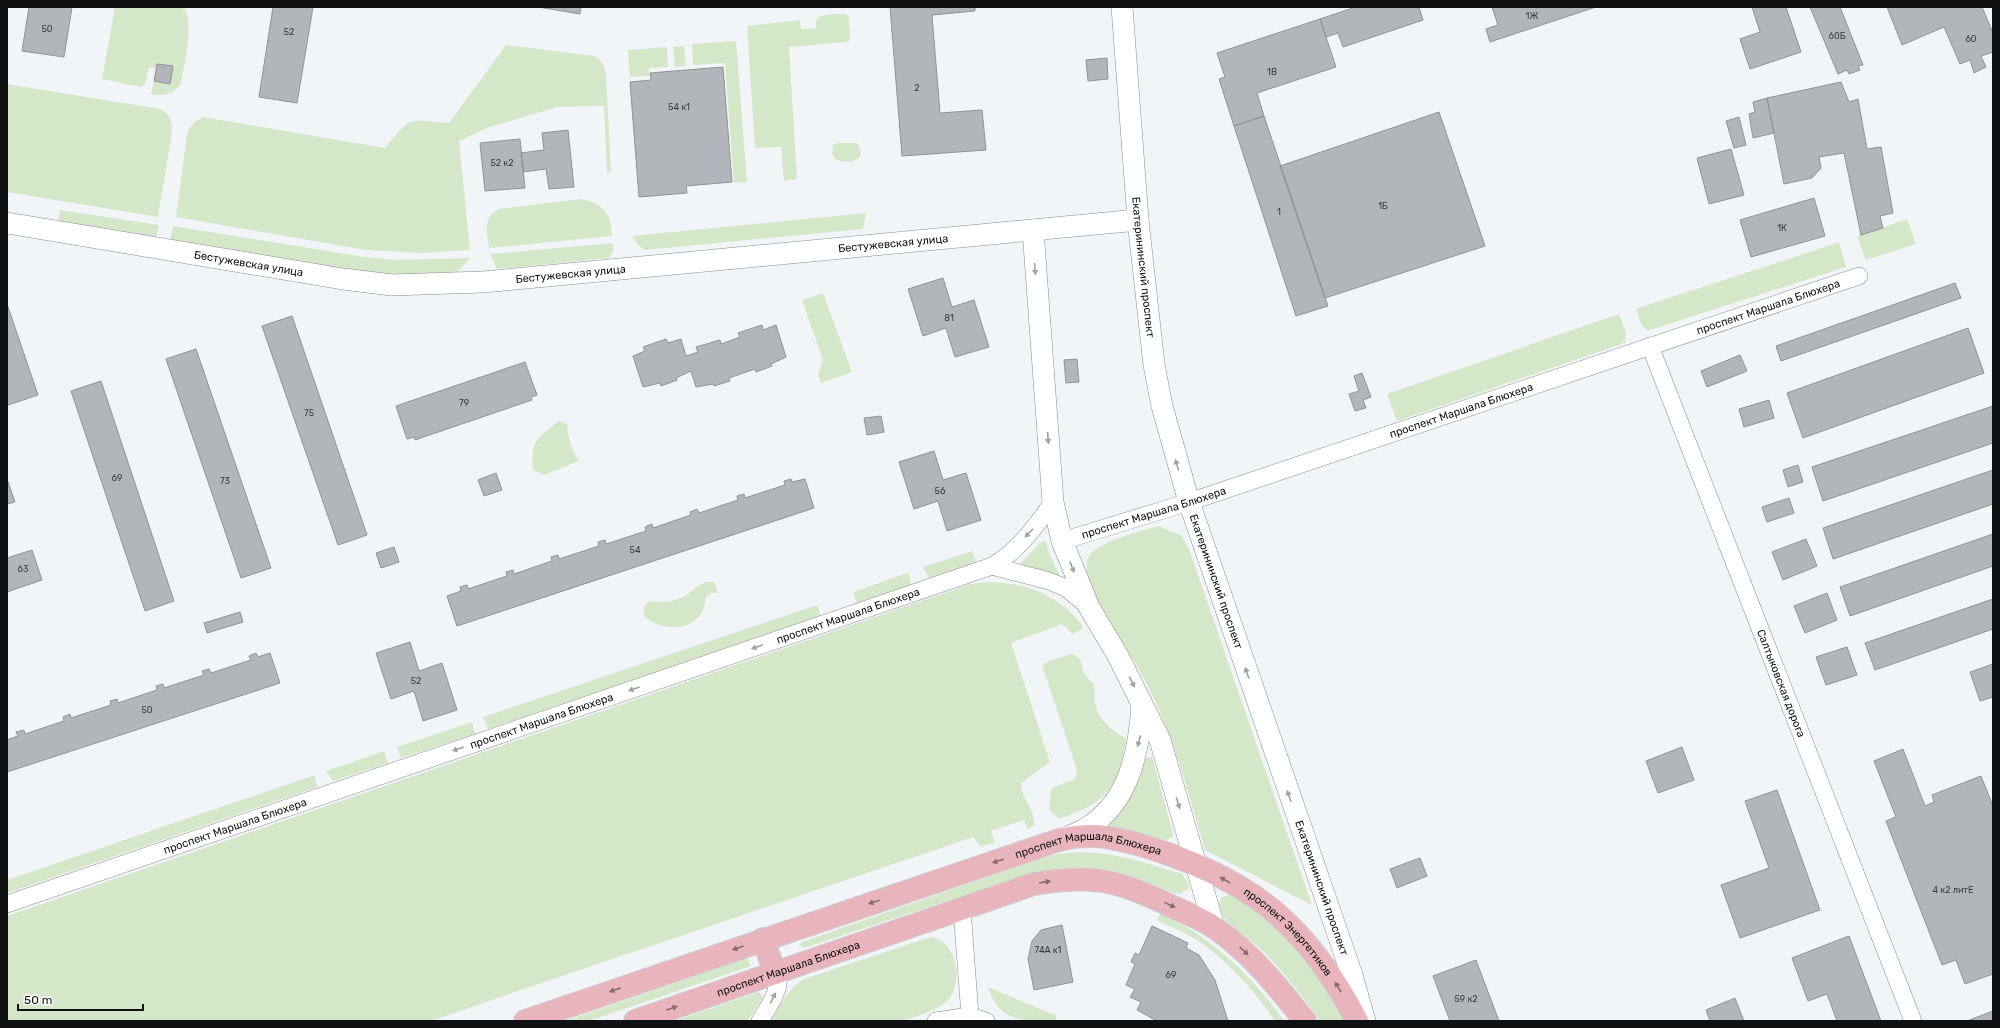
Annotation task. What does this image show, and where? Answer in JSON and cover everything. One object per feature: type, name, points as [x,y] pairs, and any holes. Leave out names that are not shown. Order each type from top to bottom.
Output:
[{"type":"main road","name":"проспект Маршала Блюхера","points":[[525,1021],[763,939],[1063,839],[1092,836],[1114,838],[1144,846],[1197,864]]},
{"type":"main road","name":"проспект Энергетиков","points":[[1197,864],[1256,898],[1278,915],[1317,958],[1335,982],[1357,1021]]},
{"type":"main road","name":"проспект Маршала Блюхера","points":[[635,1021],[1034,884],[1064,879],[1090,879],[1116,883],[1138,890],[1214,927]]},
{"type":"main road","points":[[1214,927],[1256,962],[1305,1021]]},
{"type":"main road","points":[[763,939],[775,973]]},
{"type":"street","name":"Екатерининский проспект","points":[[1122,7],[1138,220],[1153,356],[1159,393],[1173,451],[1189,502],[1352,975],[1365,1021]]},
{"type":"street","name":"Бестужевская улица","points":[[7,223],[343,279],[392,285],[422,285],[483,282],[1138,220]]},
{"type":"street","points":[[1032,230],[1053,502],[1062,541],[1089,607],[1143,702],[1160,740],[1214,927]]},
{"type":"street","name":"проспект Маршала Блюхера","points":[[1062,541],[1189,502],[1859,276]]},
{"type":"street","name":"Салтыковская дорога","points":[[1650,346],[1913,1021]]},
{"type":"street","name":"проспект Маршала Блюхера","points":[[7,904],[992,566],[1004,559],[1032,530],[1053,502]]},
{"type":"street","points":[[992,566],[1042,579],[1066,588],[1089,607]]},
{"type":"street","points":[[1063,839],[1088,827],[1113,803],[1125,788],[1140,734],[1143,702]]},
{"type":"street","points":[[962,909],[970,1016]]},
{"type":"street","points":[[760,1021],[773,999],[778,986],[775,973]]},
{"type":"street","points":[[936,1021],[970,1016],[986,1021]]},
{"type":"green space","points":[[115,7],[174,7],[185,9],[189,26],[188,46],[181,84],[168,94],[151,94],[154,81],[170,84],[173,66],[157,64],[156,68],[149,67],[145,84],[141,87],[102,79]]},
{"type":"green space","points":[[846,14],[849,18],[850,39],[847,42],[789,47],[797,179],[784,181],[781,147],[755,148],[747,26],[800,20],[801,29],[816,28],[816,21],[820,16]]},
{"type":"green space","points":[[736,41],[747,182],[734,183],[725,63],[693,65],[692,44]]},
{"type":"green space","points":[[506,45],[594,56],[601,61],[606,74],[611,173],[607,172],[604,106],[557,107],[487,128],[459,141],[470,250],[422,253],[366,250],[176,217],[187,134],[197,120],[203,117],[385,148],[406,125],[411,122],[425,121],[449,123]]},
{"type":"green space","points":[[684,46],[686,66],[675,67],[673,47]]},
{"type":"green space","points":[[667,47],[668,67],[649,68],[649,76],[630,77],[628,50]]},
{"type":"green space","points":[[7,84],[160,109],[167,114],[171,121],[172,132],[158,217],[7,192]]},
{"type":"green space","points":[[837,143],[857,143],[861,152],[860,157],[848,162],[835,159],[832,154],[833,145]]},
{"type":"green space","points":[[581,199],[601,207],[605,211],[610,221],[612,236],[489,248],[487,226],[490,217],[498,209]]},
{"type":"green space","points":[[60,210],[159,225],[156,238],[58,222]]},
{"type":"green space","points":[[866,213],[863,229],[644,250],[637,244],[632,236]]},
{"type":"green space","points":[[1907,219],[1916,244],[1866,260],[1857,236]]},
{"type":"green space","points":[[173,226],[365,257],[395,260],[470,258],[456,274],[393,275],[363,272],[170,241]]},
{"type":"green space","points":[[1839,242],[1846,267],[1647,331],[1641,324],[1636,309]]},
{"type":"green space","points":[[613,243],[614,250],[609,258],[497,269],[490,254]]},
{"type":"green space","points":[[823,293],[852,372],[821,383],[818,375],[823,360],[802,300]]},
{"type":"green space","points":[[1619,314],[1626,333],[1625,343],[1397,421],[1387,394]]},
{"type":"green space","points":[[559,421],[567,424],[570,443],[579,461],[544,475],[533,470],[532,460],[534,446],[546,431]]},
{"type":"green space","points":[[1158,526],[1181,535],[1189,549],[1312,905],[1205,850],[1175,752],[1157,705],[1132,658],[1101,610],[1094,596],[1089,582],[1087,569],[1088,558],[1092,552],[1099,547],[1119,538]]},
{"type":"green space","points":[[1046,541],[1049,553],[1061,579],[1019,565],[1041,542]]},
{"type":"green space","points":[[972,551],[976,562],[929,578],[923,567]]},
{"type":"green space","points":[[908,573],[911,581],[910,586],[857,604],[853,592]]},
{"type":"green space","points":[[705,582],[714,582],[718,593],[712,593],[706,597],[701,613],[695,621],[688,625],[680,627],[664,626],[657,624],[644,616],[644,606],[650,601],[666,602],[675,600],[684,596]]},
{"type":"green space","points":[[990,582],[1018,585],[1043,593],[1065,607],[1084,628],[1073,634],[1062,624],[1011,643],[1050,762],[1021,783],[1023,794],[1031,809],[1034,820],[1034,825],[1028,830],[1024,820],[991,831],[995,842],[981,847],[973,837],[430,1021],[7,1021],[7,916],[971,584]]},
{"type":"green space","points":[[817,605],[821,616],[488,729],[483,717]]},
{"type":"green space","points":[[1071,654],[1075,655],[1081,661],[1086,675],[1094,684],[1095,703],[1102,720],[1126,738],[1120,769],[1115,781],[1108,791],[1088,806],[1059,819],[1049,810],[1051,789],[1075,779],[1077,770],[1042,665],[1049,661]]},
{"type":"green space","points":[[472,722],[475,734],[401,758],[397,747]]},
{"type":"green space","points":[[384,751],[388,763],[333,781],[326,771]]},
{"type":"green space","points":[[1152,757],[1173,833],[1173,837],[1166,840],[1107,827],[1131,795],[1139,778],[1145,758]]},
{"type":"green space","points":[[315,775],[317,787],[7,893],[7,880]]},
{"type":"green space","points":[[1082,852],[1107,854],[1132,859],[1182,874],[1188,883],[1189,888],[1180,894],[1174,893],[1128,875],[1104,869],[1068,868],[1044,871],[1032,873],[804,948],[799,945],[802,942],[1030,862],[1057,854]]},
{"type":"green space","points":[[1231,894],[1245,899],[1283,934],[1320,979],[1345,1021],[1320,1021],[1271,959],[1225,919],[1220,910],[1219,903],[1222,897]]},
{"type":"green space","points":[[1160,914],[1193,931],[1231,960],[1265,995],[1284,1021],[1275,1021],[1248,986],[1214,953],[1190,936],[1157,920]]},
{"type":"green space","points":[[930,937],[939,940],[947,946],[952,954],[957,974],[953,993],[947,1001],[938,1007],[917,1016],[894,1022],[771,1021],[789,992],[804,979]]},
{"type":"green space","points":[[748,958],[751,966],[589,1021],[565,1021]]},
{"type":"green space","points":[[988,987],[1057,1016],[1055,1021],[1022,1020],[1006,1014],[999,1008],[993,999]]},
{"type":"green space","points":[[759,992],[763,997],[748,1021],[674,1021]]},
{"type":"building","points":[[29,7],[72,7],[64,57],[22,51]]},
{"type":"building","points":[[273,7],[313,7],[297,103],[259,97]]},
{"type":"building","points":[[538,7],[581,7],[580,14]]},
{"type":"building","points":[[890,7],[975,7],[975,11],[932,15],[940,113],[982,110],[986,150],[902,156]]},
{"type":"building","points":[[1356,7],[1419,7],[1423,20],[1343,47],[1338,33],[1326,37],[1320,19]]},
{"type":"building","points":[[1492,7],[1596,7],[1490,42],[1486,29],[1498,25]]},
{"type":"building","points":[[1752,7],[1786,7],[1801,52],[1750,69],[1740,39],[1760,32]]},
{"type":"building","points":[[1810,7],[1840,7],[1863,65],[1858,66],[1860,70],[1849,74],[1847,70],[1838,74]]},
{"type":"building","points":[[1887,7],[1982,7],[1993,33],[1993,52],[1981,56],[1986,67],[1974,73],[1970,60],[1960,64],[1944,27],[1902,45]]},
{"type":"building","points":[[1320,19],[1336,67],[1257,93],[1264,116],[1234,126],[1219,79],[1225,77],[1217,53]]},
{"type":"building","points":[[1107,58],[1108,79],[1088,81],[1086,60]]},
{"type":"building","points":[[157,64],[173,66],[170,84],[154,81]]},
{"type":"building","points":[[723,67],[732,182],[686,186],[687,193],[639,197],[630,82],[651,80],[650,73]]},
{"type":"building","points":[[1841,82],[1849,102],[1858,99],[1867,149],[1881,147],[1893,213],[1880,216],[1883,228],[1861,235],[1844,153],[1819,157],[1821,168],[1812,178],[1784,184],[1767,98]]},
{"type":"building","points":[[1767,98],[1774,133],[1753,138],[1749,114],[1755,112],[1753,102]]},
{"type":"building","points":[[1439,112],[1485,246],[1325,298],[1280,166]]},
{"type":"building","points":[[1264,116],[1328,306],[1296,316],[1234,126]]},
{"type":"building","points":[[1739,117],[1746,145],[1734,148],[1726,121]]},
{"type":"building","points":[[568,130],[574,187],[549,189],[546,169],[523,172],[521,153],[544,150],[542,133]]},
{"type":"building","points":[[520,139],[525,188],[485,191],[480,143]]},
{"type":"building","points":[[1731,149],[1744,195],[1709,204],[1697,158]]},
{"type":"building","points":[[1814,198],[1825,236],[1751,257],[1740,220]]},
{"type":"building","points":[[943,278],[952,307],[974,300],[989,347],[955,357],[946,328],[923,336],[908,289]]},
{"type":"building","points":[[1955,283],[1961,298],[1781,361],[1776,346]]},
{"type":"building","points":[[7,304],[38,395],[8,405],[7,402]]},
{"type":"building","points":[[292,316],[367,535],[338,545],[262,326]]},
{"type":"building","points":[[762,325],[763,330],[776,325],[786,357],[771,364],[772,366],[756,372],[755,369],[729,378],[730,381],[714,386],[713,384],[696,387],[691,371],[676,378],[677,380],[661,386],[660,383],[643,387],[633,356],[645,351],[643,347],[666,339],[668,343],[681,339],[686,356],[698,352],[696,347],[720,340],[721,344],[740,337],[738,333]]},
{"type":"building","points":[[1968,328],[1984,373],[1803,438],[1787,393]]},
{"type":"building","points":[[196,349],[271,568],[241,578],[166,359]]},
{"type":"building","points":[[1740,355],[1747,371],[1707,387],[1701,371]]},
{"type":"building","points":[[1077,359],[1079,382],[1066,383],[1064,360]]},
{"type":"building","points":[[525,362],[537,395],[531,397],[532,400],[415,440],[414,437],[407,439],[396,406]]},
{"type":"building","points":[[1362,373],[1371,397],[1363,400],[1366,408],[1355,411],[1349,394],[1359,391],[1354,376]]},
{"type":"building","points":[[101,381],[174,601],[145,611],[71,391]]},
{"type":"building","points":[[1769,400],[1774,418],[1744,427],[1739,409]]},
{"type":"building","points":[[1993,406],[1993,443],[1823,501],[1812,467]]},
{"type":"building","points":[[881,416],[884,432],[867,435],[864,418]]},
{"type":"building","points":[[934,451],[943,480],[966,473],[981,520],[947,531],[938,501],[914,509],[899,462]]},
{"type":"building","points":[[1798,465],[1803,482],[1788,487],[1783,470]]},
{"type":"building","points":[[1993,470],[1993,504],[1833,559],[1823,528]]},
{"type":"building","points":[[496,473],[502,490],[484,496],[478,480]]},
{"type":"building","points":[[7,479],[15,502],[7,504]]},
{"type":"building","points":[[791,479],[792,482],[805,479],[814,508],[457,626],[447,596],[461,591],[460,587],[467,585],[468,589],[507,576],[506,572],[513,570],[514,574],[552,561],[551,557],[558,555],[559,559],[599,546],[598,542],[605,540],[606,544],[646,531],[645,527],[652,524],[653,528],[691,515],[690,512],[697,509],[699,513],[738,500],[737,496],[744,494],[745,498],[785,485],[784,481]]},
{"type":"building","points":[[1789,498],[1794,513],[1767,522],[1762,507]]},
{"type":"building","points":[[1993,534],[1993,566],[1850,616],[1840,587]]},
{"type":"building","points":[[1806,539],[1817,566],[1783,580],[1772,552]]},
{"type":"building","points":[[394,547],[399,562],[381,568],[376,553]]},
{"type":"building","points":[[32,550],[42,580],[7,592],[7,558]]},
{"type":"building","points":[[1827,593],[1837,620],[1805,633],[1794,606]]},
{"type":"building","points":[[1993,599],[1993,629],[1875,670],[1865,643]]},
{"type":"building","points":[[240,612],[243,622],[207,633],[204,623]]},
{"type":"building","points":[[410,642],[419,671],[442,663],[457,710],[423,721],[414,691],[391,699],[376,653]]},
{"type":"building","points":[[1847,647],[1857,675],[1826,685],[1816,657]]},
{"type":"building","points":[[256,653],[258,657],[270,653],[280,683],[7,772],[7,740],[18,736],[16,732],[24,730],[25,734],[64,721],[63,717],[70,714],[71,718],[111,705],[110,701],[117,699],[118,703],[157,690],[156,686],[163,684],[164,688],[204,675],[202,671],[209,669],[211,673],[251,660],[249,656]]},
{"type":"building","points":[[1993,664],[1993,697],[1980,701],[1970,672]]},
{"type":"building","points":[[1682,747],[1694,780],[1658,793],[1646,761]]},
{"type":"building","points":[[1903,749],[1925,806],[1934,802],[1932,795],[1981,776],[1993,806],[1993,974],[1965,984],[1956,960],[1942,965],[1886,821],[1896,817],[1874,761]]},
{"type":"building","points":[[1777,790],[1820,910],[1740,938],[1721,885],[1769,868],[1745,801]]},
{"type":"building","points":[[1420,858],[1427,876],[1397,888],[1390,869]]},
{"type":"building","points":[[1062,925],[1073,982],[1034,990],[1028,959],[1032,941],[1041,930]]},
{"type":"building","points":[[1152,926],[1188,943],[1186,948],[1199,955],[1215,980],[1228,1021],[1157,1021],[1137,1010],[1141,1002],[1130,997],[1135,989],[1126,985],[1135,964],[1131,962],[1135,953],[1139,955]]},
{"type":"building","points":[[1849,936],[1881,1021],[1837,1021],[1827,994],[1808,1001],[1792,958]]},
{"type":"building","points":[[1476,960],[1499,1021],[1450,1021],[1433,976]]},
{"type":"building","points":[[1735,998],[1744,1021],[1710,1021],[1706,1010]]},
{"type":"building","points":[[1993,1011],[1993,1021],[1967,1021]]}]
